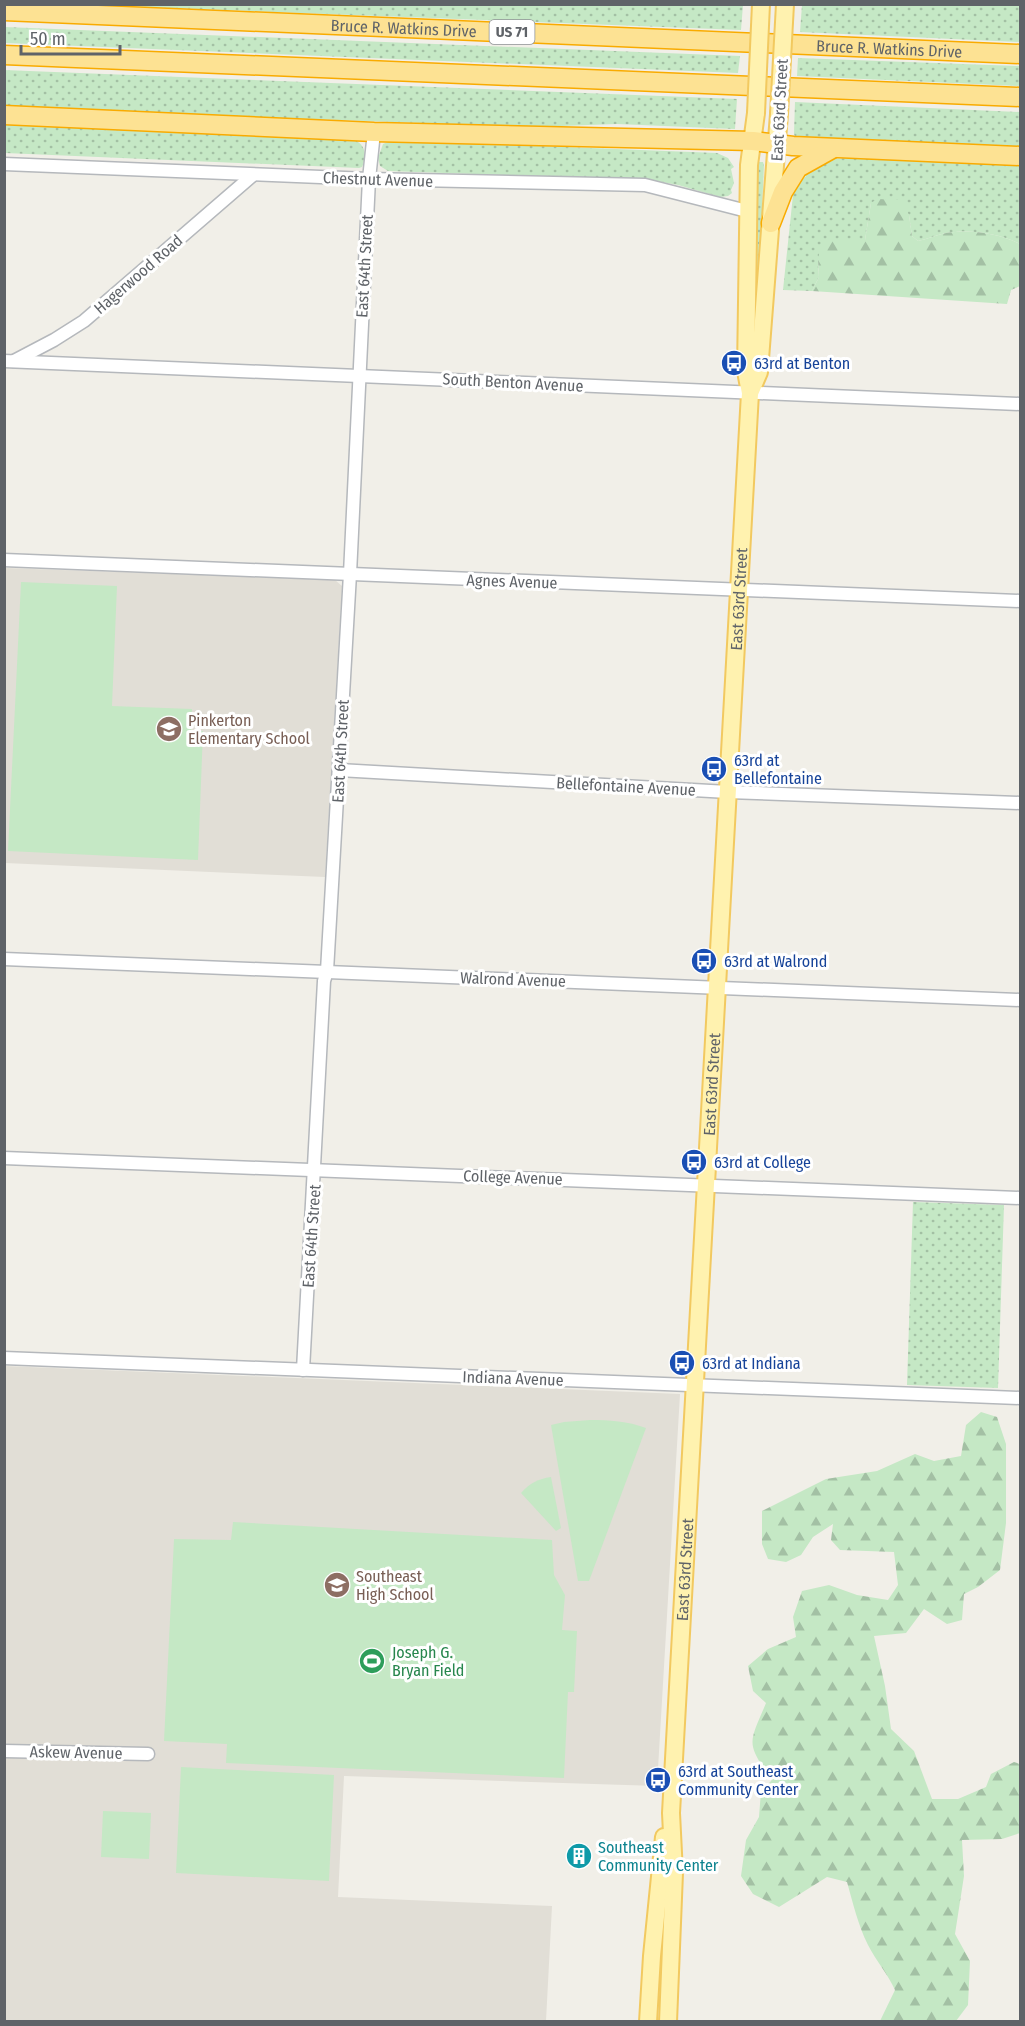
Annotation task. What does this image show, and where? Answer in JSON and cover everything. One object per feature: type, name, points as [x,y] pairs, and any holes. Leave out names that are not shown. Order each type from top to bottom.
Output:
[{"type":"highway","name":"Bruce R. Watkins Drive","points":[[4,11],[1020,54]]},
{"type":"highway","points":[[4,55],[1020,97]]},
{"type":"highway","points":[[4,115],[374,132],[753,141],[777,145],[1020,156]]},
{"type":"highway","points":[[771,223],[783,192],[798,168],[833,148]]},
{"type":"main road","name":"East 63rd Street","points":[[668,2022],[674,1873],[671,1813],[750,393],[746,371],[747,211],[749,165],[756,113],[761,4]]},
{"type":"main road","name":"East 63rd Street","points":[[750,393],[759,372],[777,145],[785,4]]},
{"type":"main road","name":"East 63rd Street","points":[[648,2022],[664,1838],[671,1813]]},
{"type":"street","name":"East 64th Street","points":[[303,1370],[324,981],[327,971],[350,574],[369,179],[374,132]]},
{"type":"street","name":"Chestnut Avenue","points":[[4,164],[369,179],[645,185],[747,211]]},
{"type":"street","name":"Hagerwood Road","points":[[9,361],[54,340],[84,321],[254,175]]},
{"type":"street","name":"South Benton Avenue","points":[[9,361],[1020,404]]},
{"type":"street","name":"Agnes Avenue","points":[[4,560],[1020,602]]},
{"type":"street","name":"Bellefontaine Avenue","points":[[339,770],[728,792],[1020,803]]},
{"type":"street","name":"Walrond Avenue","points":[[4,959],[1020,1000]]},
{"type":"street","name":"College Avenue","points":[[4,1158],[1020,1198]]},
{"type":"street","name":"Indiana Avenue","points":[[4,1358],[1020,1398]]},
{"type":"street","name":"Askew Avenue","points":[[4,1751],[148,1754]]},
{"type":"shaded area","name":"Pinkerton Elementary School","points":[[6,568],[335,580],[342,586],[325,877],[5,863],[4,595]]},
{"type":"shaded area","name":"Southeast High School","points":[[5,1366],[680,1394],[657,1786],[344,1776],[338,1897],[552,1906],[546,2021],[5,2022]]},
{"type":"green space","points":[[743,4],[741,30],[92,5]]},
{"type":"green space","points":[[802,5],[1020,5],[1020,42],[800,32]]},
{"type":"green space","points":[[5,27],[740,56],[738,73],[5,43]]},
{"type":"green space","points":[[798,58],[1020,66],[1020,86],[797,76]]},
{"type":"green space","points":[[4,70],[737,99],[735,129],[617,124],[533,127],[5,108]]},
{"type":"green space","points":[[795,102],[1020,112],[1020,147],[795,138]]},
{"type":"green space","points":[[5,125],[349,138],[361,145],[365,157],[362,167],[359,168],[5,153]]},
{"type":"green space","points":[[392,140],[717,153],[728,158],[734,167],[731,169],[734,183],[732,193],[720,197],[651,180],[388,171],[380,166],[378,158],[383,144]]},
{"type":"green space","points":[[829,159],[1020,165],[1020,244],[993,235],[965,231],[946,233],[918,241],[912,236],[909,215],[871,203],[865,240],[818,260],[819,277],[812,291],[783,290],[793,195],[797,186],[806,176],[804,173]]},
{"type":"green space","points":[[763,162],[764,165],[763,244],[755,303],[756,164]]},
{"type":"green space","points":[[877,199],[902,200],[909,215],[912,236],[918,241],[946,233],[965,231],[993,235],[1020,244],[1020,286],[1011,290],[1007,304],[812,291],[819,277],[820,248],[829,241],[865,240],[871,203]]},
{"type":"green space","points":[[21,582],[117,586],[112,706],[192,709],[191,731],[203,731],[198,860],[8,851]]},
{"type":"green space","points":[[913,1202],[1004,1205],[998,1388],[907,1385]]},
{"type":"green space","points":[[981,1412],[997,1417],[1006,1444],[1006,1523],[1000,1570],[978,1587],[964,1594],[962,1620],[947,1624],[924,1609],[906,1633],[874,1636],[885,1686],[891,1729],[914,1751],[932,1799],[958,1799],[986,1787],[991,1774],[1014,1762],[1020,1764],[1020,1833],[1002,1839],[962,1840],[964,1876],[955,1934],[970,1961],[968,2005],[956,2021],[880,2021],[895,1990],[864,1937],[847,1882],[827,1877],[779,1907],[753,1894],[741,1876],[746,1840],[759,1817],[761,1791],[772,1780],[757,1758],[752,1743],[766,1703],[753,1691],[748,1666],[768,1649],[796,1637],[793,1617],[802,1591],[829,1585],[857,1595],[888,1600],[898,1585],[894,1552],[840,1550],[831,1540],[833,1524],[813,1537],[801,1555],[786,1562],[768,1559],[762,1544],[762,1511],[826,1479],[877,1471],[915,1454],[934,1461],[961,1456],[966,1425]]},
{"type":"green space","points":[[590,1420],[618,1421],[646,1428],[589,1581],[578,1581],[551,1425]]},
{"type":"green space","points":[[551,1477],[561,1528],[556,1531],[521,1493],[534,1482]]},
{"type":"green space","name":"Joseph G. Bryan Field","points":[[233,1522],[552,1540],[554,1575],[565,1595],[562,1630],[577,1631],[574,1692],[568,1692],[564,1778],[226,1763],[227,1744],[164,1741],[174,1539],[231,1540]]},
{"type":"green space","points":[[181,1767],[334,1775],[329,1881],[176,1873]]},
{"type":"green space","points":[[103,1811],[151,1813],[149,1859],[101,1857]]},
{"type":"place","name":"63rd at Benton","points":[[734,363]]},
{"type":"place","name":"Pinkerton Elementary School","points":[[169,729]]},
{"type":"place","name":"63rd at Bellefontaine","points":[[714,769]]},
{"type":"place","name":"63rd at Walrond","points":[[704,961]]},
{"type":"place","name":"63rd at College","points":[[694,1162]]},
{"type":"place","name":"63rd at Indiana","points":[[682,1363]]},
{"type":"place","name":"Southeast High School","points":[[337,1585]]},
{"type":"place","name":"Joseph G. Bryan Field","points":[[372,1661]]},
{"type":"place","name":"63rd at Southeast Community Center","points":[[658,1780]]},
{"type":"place","name":"Southeast Community Center","points":[[579,1856]]}]
